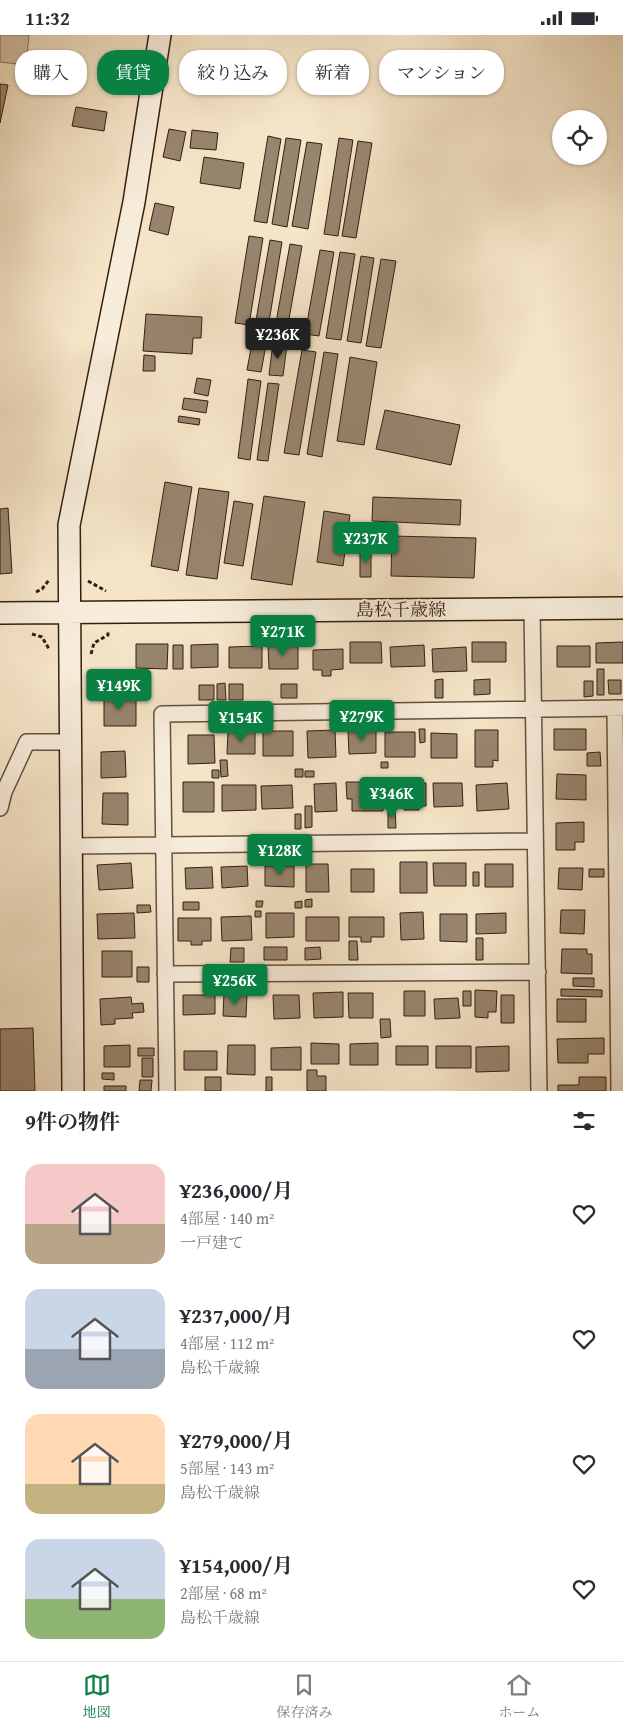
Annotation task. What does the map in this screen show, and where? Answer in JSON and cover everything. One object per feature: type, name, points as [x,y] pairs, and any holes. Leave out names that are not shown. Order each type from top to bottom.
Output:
[{"type":"street","points":[[73,1091],[69,525],[134,202],[160,35]]},
{"type":"street","name":"島松千歳線","points":[[0,613],[70,614],[623,608]]},
{"type":"street","points":[[532,609],[539,1091]]},
{"type":"street","points":[[168,1091],[162,714],[619,708],[619,1091]]},
{"type":"street","points":[[0,809],[4,792],[27,742],[70,742]]},
{"type":"street","points":[[72,846],[535,841]]},
{"type":"street","points":[[165,974],[538,972]]},
{"type":"path","points":[[70,581],[50,579],[42,589],[23,597],[22,632],[42,637],[57,663],[71,664]]},
{"type":"shaded area","points":[[0,35],[29,35],[28,50],[15,50],[15,64],[0,62]]},
{"type":"building","points":[[0,84],[8,85],[0,123]]},
{"type":"building","points":[[76,107],[107,112],[104,131],[72,126]]},
{"type":"building","points":[[169,129],[186,132],[180,161],[163,157]]},
{"type":"building","points":[[192,130],[218,133],[216,150],[190,148]]},
{"type":"building","points":[[268,136],[281,139],[267,223],[254,221]]},
{"type":"building","points":[[286,138],[301,140],[287,227],[272,224]]},
{"type":"building","points":[[339,138],[353,140],[338,236],[324,234]]},
{"type":"building","points":[[358,141],[372,143],[356,238],[342,236]]},
{"type":"building","points":[[307,142],[322,144],[308,229],[292,226]]},
{"type":"building","points":[[204,157],[244,163],[240,189],[200,183]]},
{"type":"building","points":[[155,203],[174,207],[168,235],[149,230]]},
{"type":"building","points":[[249,236],[263,238],[249,325],[235,323]]},
{"type":"building","points":[[270,240],[282,242],[268,328],[255,326]]},
{"type":"building","points":[[290,244],[302,246],[287,330],[275,328]]},
{"type":"building","points":[[320,250],[334,252],[319,336],[305,334]]},
{"type":"building","points":[[340,252],[355,254],[341,340],[326,338]]},
{"type":"building","points":[[361,256],[374,258],[361,343],[347,341]]},
{"type":"building","points":[[381,259],[396,261],[381,348],[366,346]]},
{"type":"building","points":[[146,314],[202,317],[201,338],[193,338],[192,354],[143,351]]},
{"type":"building","points":[[252,343],[266,345],[261,372],[247,370]]},
{"type":"building","points":[[273,343],[287,345],[283,376],[269,375]]},
{"type":"building","points":[[302,350],[316,352],[299,455],[284,453]]},
{"type":"building","points":[[324,352],[338,354],[322,457],[307,454]]},
{"type":"building","points":[[144,355],[155,356],[155,371],[143,371]]},
{"type":"building","points":[[350,357],[377,362],[364,445],[337,441]]},
{"type":"building","points":[[197,378],[211,380],[208,396],[194,393]]},
{"type":"building","points":[[248,379],[261,381],[250,460],[238,458]]},
{"type":"building","points":[[268,383],[279,384],[268,461],[257,460]]},
{"type":"building","points":[[184,398],[208,401],[206,413],[182,409]]},
{"type":"building","points":[[385,410],[460,425],[451,465],[376,449]]},
{"type":"building","points":[[179,416],[200,419],[199,425],[178,422]]},
{"type":"building","points":[[165,482],[192,487],[178,571],[151,566]]},
{"type":"building","points":[[199,488],[229,492],[217,579],[186,575]]},
{"type":"building","points":[[264,496],[305,502],[292,585],[251,579]]},
{"type":"building","points":[[373,497],[461,500],[460,525],[372,521]]},
{"type":"building","points":[[234,501],[253,504],[243,566],[224,563]]},
{"type":"building","points":[[8,508],[12,573],[0,574],[0,509]]},
{"type":"building","points":[[324,511],[350,515],[343,566],[317,562]]},
{"type":"building","points":[[392,536],[476,538],[474,578],[391,576]]},
{"type":"building","points":[[371,551],[371,577],[360,577],[360,552]]},
{"type":"building","points":[[350,642],[381,642],[382,663],[350,663]]},
{"type":"building","points":[[472,642],[506,642],[506,662],[472,662]]},
{"type":"building","points":[[623,642],[623,663],[596,663],[596,643]]},
{"type":"building","points":[[136,644],[168,644],[167,669],[136,668]]},
{"type":"building","points":[[218,644],[218,667],[191,668],[191,645]]},
{"type":"building","points":[[173,645],[183,645],[183,669],[173,669]]},
{"type":"building","points":[[268,645],[298,645],[298,669],[269,669]]},
{"type":"building","points":[[424,645],[425,666],[391,667],[390,647]]},
{"type":"building","points":[[262,646],[262,668],[229,668],[229,647]]},
{"type":"building","points":[[557,646],[590,646],[590,667],[557,667]]},
{"type":"building","points":[[466,647],[467,671],[433,672],[432,649]]},
{"type":"building","points":[[343,649],[343,669],[331,670],[331,676],[322,676],[322,670],[313,670],[313,650]]},
{"type":"building","points":[[597,669],[604,669],[604,695],[597,695]]},
{"type":"building","points":[[443,679],[443,698],[435,698],[435,680]]},
{"type":"building","points":[[490,679],[490,694],[474,695],[474,680]]},
{"type":"building","points":[[608,680],[621,680],[621,694],[609,694]]},
{"type":"building","points":[[584,681],[593,681],[593,696],[584,697]]},
{"type":"building","points":[[225,683],[226,700],[217,700],[217,684]]},
{"type":"building","points":[[229,684],[243,684],[243,700],[229,700]]},
{"type":"building","points":[[281,684],[297,684],[297,698],[281,698]]},
{"type":"building","points":[[199,685],[214,685],[214,700],[199,700]]},
{"type":"building","points":[[104,692],[120,692],[120,699],[136,699],[136,726],[104,726]]},
{"type":"building","points":[[419,729],[425,729],[425,742],[420,743]]},
{"type":"building","points":[[554,729],[586,729],[586,750],[554,750]]},
{"type":"building","points":[[335,730],[336,757],[308,758],[307,731]]},
{"type":"building","points":[[376,730],[376,753],[349,754],[348,731]]},
{"type":"building","points":[[475,730],[498,730],[498,761],[493,760],[493,767],[475,767]]},
{"type":"building","points":[[263,731],[293,731],[293,756],[263,756]]},
{"type":"building","points":[[228,732],[255,732],[255,754],[227,754]]},
{"type":"building","points":[[385,732],[415,732],[415,757],[385,757]]},
{"type":"building","points":[[431,733],[457,734],[457,758],[431,758]]},
{"type":"building","points":[[188,735],[214,735],[215,763],[188,764]]},
{"type":"building","points":[[125,751],[126,777],[101,778],[101,752]]},
{"type":"building","points":[[600,752],[601,766],[587,766],[587,753]]},
{"type":"building","points":[[220,760],[227,760],[228,776],[221,777]]},
{"type":"building","points":[[381,762],[388,762],[388,768],[381,768]]},
{"type":"building","points":[[295,769],[303,769],[303,777],[295,777]]},
{"type":"building","points":[[212,770],[219,770],[219,778],[212,778]]},
{"type":"building","points":[[305,771],[314,771],[314,777],[305,777]]},
{"type":"building","points":[[557,774],[586,775],[586,800],[556,799]]},
{"type":"building","points":[[183,782],[214,782],[214,812],[183,812]]},
{"type":"building","points":[[346,782],[383,782],[383,811],[352,811],[352,799],[347,799]]},
{"type":"building","points":[[336,783],[337,811],[315,812],[314,784]]},
{"type":"building","points":[[394,783],[426,783],[426,806],[419,806],[419,810],[404,810],[404,799],[394,798]]},
{"type":"building","points":[[433,783],[462,783],[463,806],[434,807]]},
{"type":"building","points":[[507,783],[509,809],[477,811],[476,785]]},
{"type":"building","points":[[222,785],[256,785],[256,810],[222,811]]},
{"type":"building","points":[[292,785],[293,808],[262,809],[261,786]]},
{"type":"building","points":[[103,793],[128,793],[128,825],[102,824]]},
{"type":"building","points":[[305,806],[312,806],[312,827],[305,828]]},
{"type":"building","points":[[395,810],[396,828],[388,828],[388,811]]},
{"type":"building","points":[[295,814],[301,814],[301,829],[295,829]]},
{"type":"building","points":[[584,822],[584,842],[575,842],[575,850],[556,850],[556,823]]},
{"type":"building","points":[[400,862],[427,862],[427,893],[400,893]]},
{"type":"building","points":[[131,863],[133,888],[99,890],[97,865]]},
{"type":"building","points":[[433,863],[466,863],[466,886],[434,886]]},
{"type":"building","points":[[306,864],[328,864],[329,892],[306,892]]},
{"type":"building","points":[[485,864],[513,864],[513,887],[485,887]]},
{"type":"building","points":[[247,866],[248,886],[222,888],[221,867]]},
{"type":"building","points":[[265,866],[294,866],[294,887],[265,886]]},
{"type":"building","points":[[212,867],[213,888],[186,889],[185,868]]},
{"type":"building","points":[[559,868],[583,868],[582,890],[558,889]]},
{"type":"building","points":[[351,869],[374,869],[374,892],[351,892]]},
{"type":"building","points":[[589,869],[604,869],[604,877],[589,877]]},
{"type":"building","points":[[473,872],[479,872],[479,886],[473,886]]},
{"type":"building","points":[[312,899],[312,907],[305,907],[305,900]]},
{"type":"building","points":[[256,901],[263,901],[262,907],[256,907]]},
{"type":"building","points":[[302,901],[302,908],[295,908],[295,902]]},
{"type":"building","points":[[183,902],[199,902],[199,910],[183,910]]},
{"type":"building","points":[[137,905],[150,905],[151,912],[137,913]]},
{"type":"building","points":[[561,910],[585,910],[584,934],[560,933]]},
{"type":"building","points":[[255,911],[261,911],[261,917],[255,917]]},
{"type":"building","points":[[423,912],[424,939],[401,940],[400,913]]},
{"type":"building","points":[[134,913],[135,938],[98,939],[97,914]]},
{"type":"building","points":[[266,913],[294,913],[294,937],[266,938]]},
{"type":"building","points":[[506,913],[506,933],[476,934],[476,914]]},
{"type":"building","points":[[440,914],[467,914],[467,942],[440,941]]},
{"type":"building","points":[[251,916],[252,940],[222,941],[221,917]]},
{"type":"building","points":[[306,917],[339,917],[339,941],[306,941]]},
{"type":"building","points":[[349,917],[384,917],[384,937],[371,937],[371,942],[361,942],[361,937],[349,937]]},
{"type":"building","points":[[178,918],[211,918],[211,941],[202,941],[202,945],[191,945],[191,941],[178,941]]},
{"type":"building","points":[[476,938],[483,938],[483,960],[476,960]]},
{"type":"building","points":[[349,941],[357,941],[358,960],[349,960]]},
{"type":"building","points":[[264,947],[287,947],[287,960],[264,960]]},
{"type":"building","points":[[320,947],[321,959],[305,960],[305,948]]},
{"type":"building","points":[[231,948],[244,948],[244,962],[230,962]]},
{"type":"building","points":[[562,949],[587,949],[587,954],[592,954],[592,974],[561,973]]},
{"type":"building","points":[[102,951],[132,951],[132,977],[102,977]]},
{"type":"building","points":[[137,967],[149,967],[149,982],[137,982]]},
{"type":"building","points":[[573,978],[594,978],[594,987],[573,986]]},
{"type":"building","points":[[561,989],[602,990],[602,997],[561,996]]},
{"type":"building","points":[[475,990],[497,991],[496,1012],[488,1012],[488,1018],[475,1017]]},
{"type":"building","points":[[404,991],[425,991],[425,1016],[404,1016]]},
{"type":"building","points":[[463,991],[471,991],[471,1006],[463,1006]]},
{"type":"building","points":[[343,992],[343,1017],[314,1018],[313,993]]},
{"type":"building","points":[[348,993],[373,993],[373,1018],[349,1018]]},
{"type":"building","points":[[224,994],[247,995],[246,1017],[223,1016]]},
{"type":"building","points":[[183,995],[215,995],[215,1014],[183,1015]]},
{"type":"building","points":[[273,995],[299,995],[300,1018],[274,1019]]},
{"type":"building","points":[[501,995],[514,995],[514,1023],[501,1023]]},
{"type":"building","points":[[131,997],[132,1004],[143,1003],[144,1012],[132,1013],[133,1018],[115,1019],[115,1024],[101,1025],[100,999]]},
{"type":"building","points":[[458,998],[460,1018],[435,1019],[434,999]]},
{"type":"building","points":[[557,999],[586,999],[586,1022],[557,1022]]},
{"type":"building","points":[[380,1019],[390,1019],[391,1037],[381,1038]]},
{"type":"building","points":[[33,1028],[35,1091],[0,1091],[0,1029]]},
{"type":"building","points":[[604,1038],[604,1054],[588,1054],[588,1063],[558,1063],[557,1039]]},
{"type":"building","points":[[311,1043],[339,1044],[339,1064],[311,1064]]},
{"type":"building","points":[[378,1043],[378,1065],[350,1065],[350,1044]]},
{"type":"building","points":[[130,1045],[130,1067],[104,1067],[104,1046]]},
{"type":"building","points":[[228,1045],[255,1045],[255,1075],[227,1074]]},
{"type":"building","points":[[396,1046],[428,1046],[428,1065],[396,1065]]},
{"type":"building","points":[[436,1046],[471,1046],[471,1068],[436,1068]]},
{"type":"building","points":[[509,1046],[509,1071],[476,1072],[476,1047]]},
{"type":"building","points":[[301,1047],[301,1070],[271,1070],[271,1048]]},
{"type":"building","points":[[138,1048],[154,1048],[154,1056],[138,1056]]},
{"type":"building","points":[[184,1051],[217,1051],[217,1070],[184,1070]]},
{"type":"building","points":[[142,1058],[153,1058],[153,1077],[142,1077]]},
{"type":"building","points":[[307,1070],[317,1070],[317,1076],[326,1076],[326,1091],[307,1091]]},
{"type":"building","points":[[102,1073],[114,1073],[114,1080],[102,1079]]},
{"type":"building","points":[[205,1077],[221,1077],[221,1091],[205,1091]]},
{"type":"building","points":[[266,1077],[272,1077],[272,1091],[266,1091]]},
{"type":"building","points":[[579,1077],[606,1077],[606,1091],[558,1091],[558,1085],[579,1085]]},
{"type":"building","points":[[140,1080],[152,1080],[151,1091],[139,1091]]},
{"type":"building","points":[[104,1086],[126,1086],[126,1091],[104,1091]]}]
